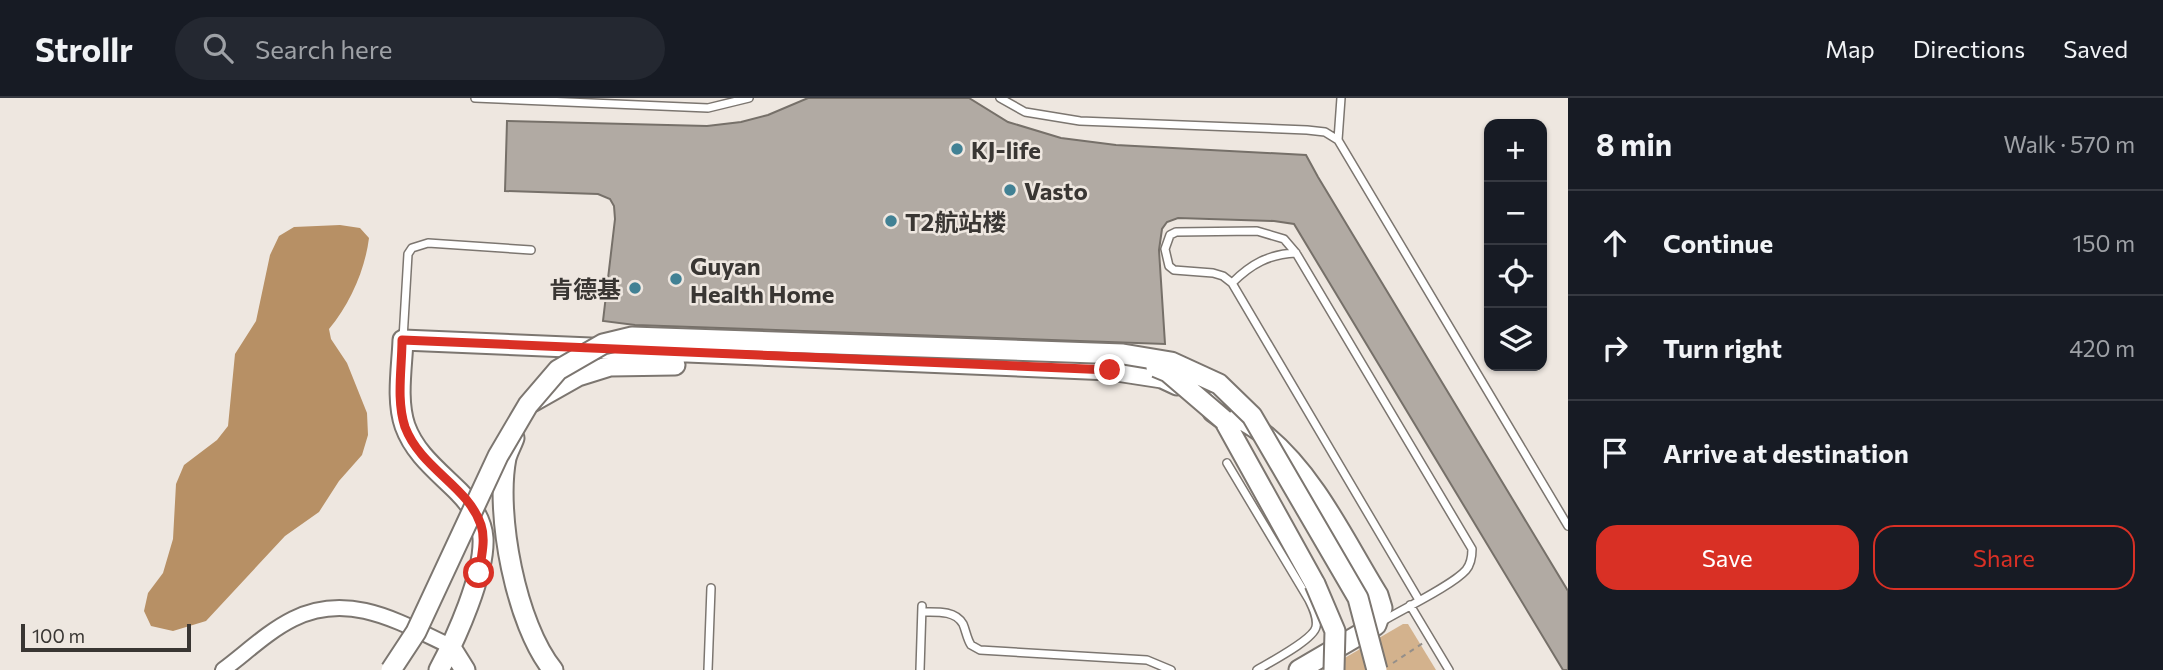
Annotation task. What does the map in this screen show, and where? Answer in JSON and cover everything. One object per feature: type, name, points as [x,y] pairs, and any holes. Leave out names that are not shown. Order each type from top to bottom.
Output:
[{"type":"main road","points":[[391,670],[416,632],[498,456],[528,405],[558,370],[603,344],[632,337],[1123,354],[1171,362],[1219,384],[1252,416],[1358,598],[1377,670]]},
{"type":"main road","points":[[439,670],[479,573],[483,539],[481,525],[471,506],[421,455],[405,426],[401,410],[402,340],[1110,370],[1162,378],[1196,394],[1264,434],[1294,462],[1311,484],[1378,595],[1382,608],[1376,625],[1299,670]]},
{"type":"main road","points":[[1123,354],[1168,372],[1224,420],[1326,607],[1335,631],[1334,670]]},
{"type":"main road","points":[[553,670],[540,654],[520,604],[503,501],[506,457],[528,405],[578,376],[610,366],[650,364],[1084,377],[1163,386],[1193,398],[1224,420]]},
{"type":"main road","points":[[450,646],[466,670]]},
{"type":"street","points":[[223,670],[293,619],[332,607],[373,611],[450,646]]},
{"type":"lane","points":[[475,98],[708,108],[749,98]]},
{"type":"lane","points":[[1338,140],[1341,98]]},
{"type":"lane","points":[[1002,99],[1025,112],[1080,121],[1307,130],[1325,132],[1338,140],[1568,526]]},
{"type":"lane","points":[[1376,625],[1457,578],[1468,569],[1472,548],[1296,253],[1284,239],[1257,231],[1176,232],[1170,235],[1165,249],[1169,267],[1174,270],[1223,276],[1232,283],[1419,600]]},
{"type":"lane","points":[[402,340],[408,254],[412,248],[428,243],[531,250]]},
{"type":"lane","points":[[1232,283],[1258,261],[1296,253]]},
{"type":"lane","points":[[1227,463],[1310,600],[1316,616],[1317,624],[1311,635],[1257,670]]},
{"type":"lane","points":[[708,670],[711,588]]},
{"type":"lane","points":[[1410,605],[1449,670]]},
{"type":"lane","points":[[920,670],[922,609],[956,617],[964,626],[968,641],[980,650],[1144,659],[1171,670]]},
{"type":"path","points":[[1389,670],[1394,660],[1430,638]]},
{"type":"shaded area","points":[[340,225],[360,228],[369,238],[355,286],[344,309],[329,329],[331,339],[347,363],[367,413],[368,435],[362,455],[339,481],[319,512],[285,536],[206,621],[173,631],[151,626],[144,611],[148,593],[163,573],[173,539],[176,484],[184,465],[217,440],[228,426],[235,354],[256,321],[270,255],[279,236],[294,227]]},
{"type":"shaded area","points":[[1403,624],[1408,624],[1436,670],[1324,670]]},
{"type":"building","name":"T2航站楼","points":[[808,98],[969,98],[1008,122],[1061,138],[1116,145],[1306,155],[1568,591],[1568,670],[1563,670],[1294,224],[1178,218],[1167,222],[1162,229],[1159,250],[1165,344],[635,325],[603,321],[615,219],[614,206],[610,199],[598,194],[505,191],[507,121],[707,126],[768,115]]},
{"type":"place","name":"KJ-life","points":[[957,149]]},
{"type":"place","name":"Vasto","points":[[1010,190]]},
{"type":"place","name":"T2航站楼","points":[[891,221]]},
{"type":"place","name":"Guyan Health Home","points":[[676,279]]},
{"type":"place","name":"肯德基","points":[[635,288]]},
{"type":"route","points":[[479,573],[483,539],[481,525],[460,493],[421,455],[405,426],[401,410],[402,340],[1110,370]]}]
